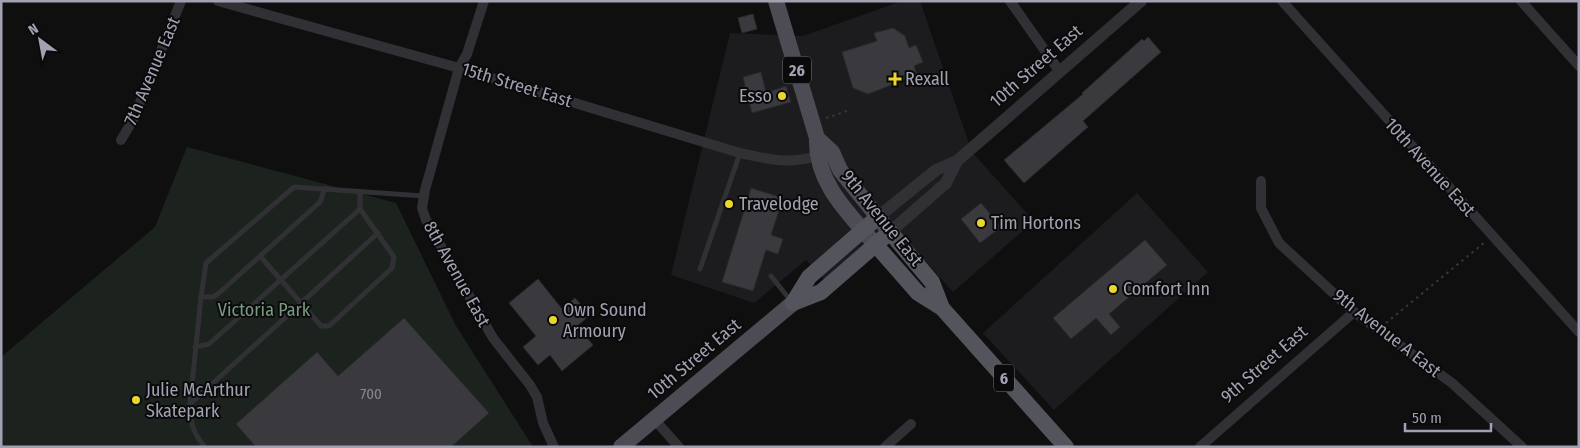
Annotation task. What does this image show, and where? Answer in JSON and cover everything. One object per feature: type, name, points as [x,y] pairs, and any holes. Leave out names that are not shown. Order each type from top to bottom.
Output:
[{"type":"highway","name":"10th Street East","points":[[793,303],[809,278],[878,218]]},
{"type":"highway","name":"10th Street East","points":[[793,303],[820,292],[890,232]]},
{"type":"highway","name":"9th Avenue East","points":[[890,232],[932,282],[942,308]]},
{"type":"highway","name":"9th Avenue East","points":[[875,244],[918,293],[942,308],[1066,447]]},
{"type":"main road","name":"9th Avenue East","points":[[776,1],[812,122],[816,138],[816,156],[824,179],[834,195],[875,244]]},
{"type":"main road","name":"9th Avenue East","points":[[816,138],[832,152],[840,170],[878,218]]},
{"type":"main road","name":"6","points":[[878,218],[890,232]]},
{"type":"main road","name":"10th Street East","points":[[621,447],[793,303]]},
{"type":"street","name":"7th Avenue East","points":[[121,140],[134,120],[181,1]]},
{"type":"street","name":"15th Street East","points":[[218,1],[460,68],[740,153],[778,162],[802,161],[816,156]]},
{"type":"street","name":"8th Avenue East","points":[[484,1],[467,54],[460,68],[422,208],[426,220],[493,338],[530,385],[537,397],[543,423],[554,447]]},
{"type":"street","points":[[1010,1],[1060,72]]},
{"type":"street","name":"10th Street East","points":[[890,232],[946,182],[957,162],[1141,1]]},
{"type":"street","name":"10th Avenue East","points":[[1282,1],[1579,332]]},
{"type":"street","points":[[1521,1],[1579,66]]},
{"type":"street","name":"10th Street East","points":[[878,218],[936,170],[957,162]]},
{"type":"street","name":"9th Avenue A East","points":[[1261,181],[1261,208],[1279,243],[1354,312],[1452,383],[1522,447]]},
{"type":"street","name":"9th Street East","points":[[1200,447],[1354,312]]},
{"type":"street","points":[[654,418],[679,447]]},
{"type":"street","points":[[885,447],[911,424]]},
{"type":"lane","points":[[700,269],[740,153]]},
{"type":"lane","points":[[205,447],[193,431],[190,419],[190,404],[206,263],[290,190],[299,186],[424,196]]},
{"type":"lane","points":[[201,297],[214,297],[218,294],[320,202],[325,188]]},
{"type":"lane","points":[[260,256],[321,326],[330,326],[392,268],[394,257],[360,209],[360,192]]},
{"type":"lane","points":[[195,347],[209,344],[360,209]]},
{"type":"lane","points":[[190,404],[378,233]]},
{"type":"lane","points":[[771,276],[793,303]]},
{"type":"path","points":[[812,122],[850,110]]},
{"type":"path","points":[[1379,330],[1492,236]]},
{"type":"shaded area","points":[[902,1],[920,1],[972,152],[1034,221],[953,292],[891,223],[825,281],[806,260],[754,303],[671,275],[730,33],[803,36]]},
{"type":"shaded area","points":[[1137,193],[1208,272],[1054,410],[983,333]]},
{"type":"green space","name":"Victoria Park","points":[[187,147],[396,203],[456,326],[533,447],[1,447],[1,357],[155,227]]},
{"type":"building","points":[[753,14],[757,29],[742,33],[738,18]]},
{"type":"building","points":[[893,28],[905,36],[909,48],[916,45],[923,62],[914,66],[917,75],[868,94],[853,88],[842,52],[877,41],[874,33]]},
{"type":"building","points":[[1148,37],[1161,52],[1083,121],[1088,127],[1024,183],[1004,160],[1083,94],[1142,39],[1144,41]]},
{"type":"building","points":[[761,72],[766,93],[786,86],[791,102],[752,113],[743,77]]},
{"type":"building","points":[[751,188],[783,198],[771,235],[783,239],[778,254],[766,250],[753,291],[722,282]]},
{"type":"building","name":"Tim Hortons","points":[[981,203],[1001,227],[980,243],[961,219]]},
{"type":"building","name":"Comfort Inn","points":[[1145,240],[1167,265],[1109,314],[1120,327],[1111,335],[1096,318],[1071,339],[1053,318]]},
{"type":"building","name":"Own Sound Armoury","points":[[538,279],[562,309],[575,298],[590,315],[577,326],[593,345],[562,371],[550,355],[538,365],[523,347],[536,336],[509,303]]},
{"type":"building","points":[[404,318],[489,413],[451,447],[256,447],[236,424],[317,352],[338,376]]},
{"type":"place","name":"Rexall","points":[[895,79]]},
{"type":"place","name":"Esso","points":[[782,96]]},
{"type":"place","name":"Travelodge","points":[[729,204]]},
{"type":"place","name":"Tim Hortons","points":[[981,223]]},
{"type":"place","name":"Comfort Inn","points":[[1113,289]]},
{"type":"place","name":"Own Sound Armoury","points":[[553,320]]},
{"type":"place","name":"Julie McArthur Skatepark","points":[[136,400]]}]
